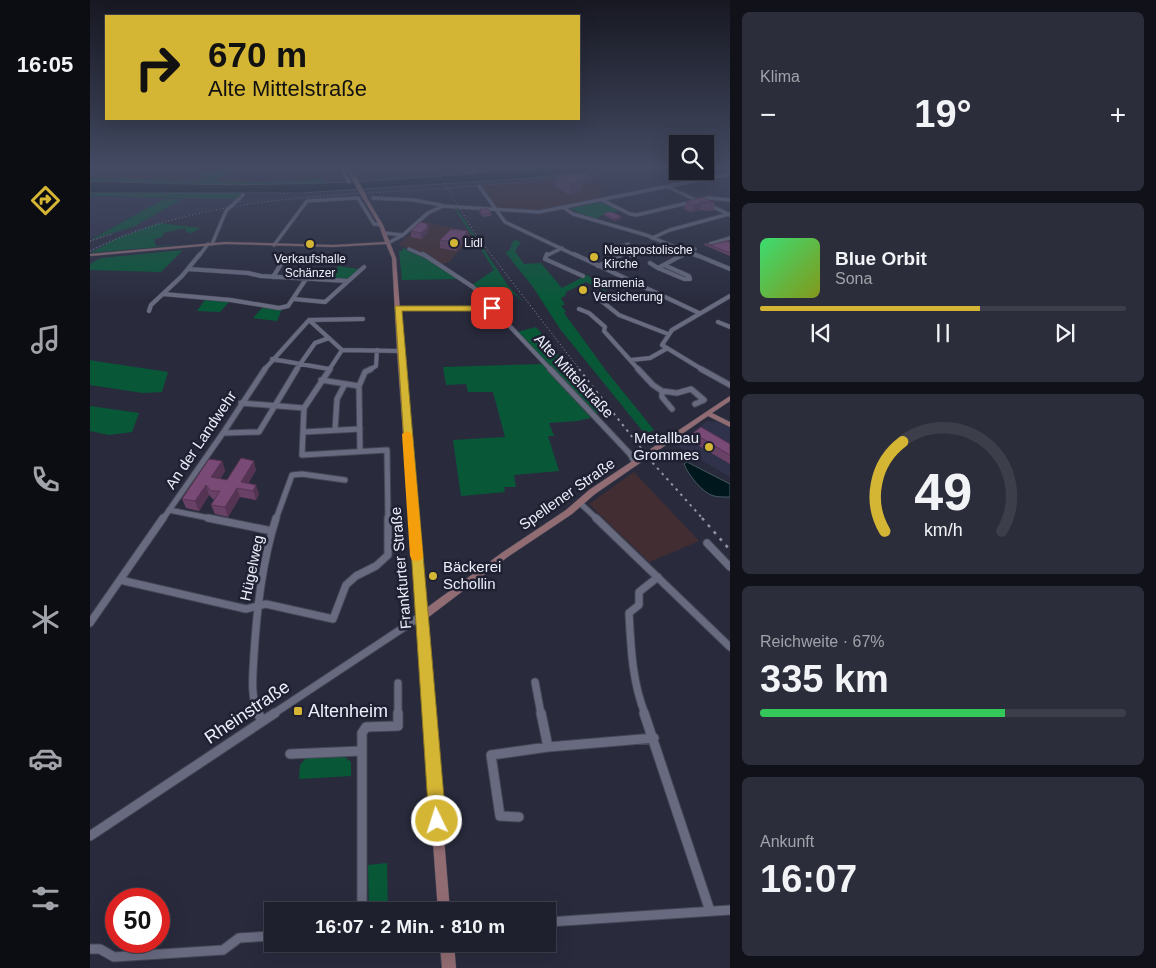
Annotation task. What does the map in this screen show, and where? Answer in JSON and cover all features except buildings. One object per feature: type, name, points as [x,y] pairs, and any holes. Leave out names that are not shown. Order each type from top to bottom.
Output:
[{"type":"main road","name":"Frankfurter Straße","points":[[373,212],[381,225],[395,265],[400,351],[443,902]]},
{"type":"main road","points":[[90,255],[210,244],[334,246],[388,243]]},
{"type":"main road","name":"Spellener Straße","points":[[422,616],[580,503],[592,492],[730,398]]},
{"type":"main road","points":[[709,414],[730,425]]},
{"type":"main road","points":[[448,952],[449,968]]},
{"type":"street","points":[[149,311],[151,305],[188,269],[210,244],[225,212]]},
{"type":"street","name":"Frankfurter Straße","points":[[274,244],[299,212]]},
{"type":"street","name":"Frankfurter Straße","points":[[367,212],[374,224],[381,225]]},
{"type":"street","points":[[388,243],[405,235],[431,212]]},
{"type":"street","points":[[498,212],[506,222],[699,313]]},
{"type":"street","points":[[570,212],[652,238],[729,268]]},
{"type":"street","points":[[627,212],[633,215],[646,212]]},
{"type":"street","points":[[652,238],[670,230],[729,215]]},
{"type":"street","points":[[384,233],[405,235]]},
{"type":"street","points":[[710,244],[730,238]]},
{"type":"street","points":[[628,244],[617,249],[636,257]]},
{"type":"street","points":[[562,248],[546,254],[545,259],[583,276]]},
{"type":"street","name":"Alte Mittelstraße","points":[[409,249],[418,252],[469,284],[630,454],[635,463]]},
{"type":"street","points":[[658,268],[696,249]]},
{"type":"street","points":[[598,266],[626,253]]},
{"type":"street","points":[[650,263],[684,279],[691,277],[664,265]]},
{"type":"street","points":[[273,277],[281,264]]},
{"type":"street","points":[[294,299],[325,302],[364,267]]},
{"type":"street","points":[[188,269],[248,272],[273,277],[348,281]]},
{"type":"street","points":[[163,294],[231,300],[279,308],[288,306],[306,279]]},
{"type":"street","points":[[730,296],[699,313],[668,334],[662,345],[730,385]]},
{"type":"street","points":[[599,299],[619,315],[668,334]]},
{"type":"street","points":[[398,308],[492,308]]},
{"type":"street","points":[[579,309],[589,313],[605,327],[604,331],[632,360],[652,385],[662,391],[677,393],[691,389],[704,400],[695,404]]},
{"type":"street","points":[[309,320],[363,319]]},
{"type":"street","points":[[309,320],[342,350],[400,351]]},
{"type":"street","name":"An der Landwehr","points":[[90,623],[272,359],[309,320]]},
{"type":"street","points":[[718,322],[730,327]]},
{"type":"street","points":[[222,433],[259,432],[300,364],[315,343],[329,338]]},
{"type":"street","points":[[632,360],[650,358],[666,349]]},
{"type":"street","points":[[120,580],[246,609],[266,604],[333,619],[346,585],[356,576],[376,566],[388,555],[387,450],[302,455],[304,408],[342,350]]},
{"type":"street","points":[[360,451],[359,386],[365,372],[376,366],[377,350]]},
{"type":"street","points":[[272,359],[329,369]]},
{"type":"street","points":[[321,380],[359,386]]},
{"type":"street","points":[[335,430],[337,399],[345,384]]},
{"type":"street","points":[[662,391],[662,397],[672,409]]},
{"type":"street","points":[[241,403],[304,408]]},
{"type":"street","points":[[303,432],[360,429]]},
{"type":"street","name":"Hügelweg","points":[[262,721],[256,712],[252,697],[256,606],[262,566],[280,504],[292,475],[302,474],[345,480]]},
{"type":"street","points":[[580,503],[730,647]]},
{"type":"street","points":[[169,510],[272,531]]},
{"type":"street","points":[[707,543],[730,567]]},
{"type":"street","points":[[658,577],[639,592],[639,605],[629,613],[630,659],[637,695],[654,738],[710,911]]},
{"type":"street","name":"Rheinstraße","points":[[90,836],[422,616]]},
{"type":"street","points":[[534,682],[548,747]]},
{"type":"street","points":[[362,902],[362,733],[366,727],[398,726],[398,683]]},
{"type":"street","points":[[519,817],[500,816],[491,755],[548,747],[654,738]]},
{"type":"street","points":[[290,754],[361,751]]},
{"type":"street","points":[[556,921],[730,910]]},
{"type":"street","points":[[90,949],[100,949],[114,957],[222,950],[239,938],[264,936]]},
{"type":"shaded area","points":[[90,212],[140,212],[90,239]]},
{"type":"shaded area","points":[[159,212],[201,212],[130,233],[90,252],[90,250],[121,234],[165,218],[90,242],[90,240],[135,226]]},
{"type":"shaded area","points":[[424,222],[469,231],[476,243],[472,248],[463,246],[449,262],[440,265],[419,251],[398,245]]},
{"type":"shaded area","points":[[707,421],[718,422],[730,428],[730,477],[676,445]]},
{"type":"shaded area","points":[[687,462],[730,484],[730,497],[714,496],[705,491],[689,473],[684,464]]},
{"type":"shaded area","points":[[634,472],[699,541],[649,562],[589,504]]},
{"type":"green space","points":[[140,212],[159,212],[135,226],[90,240]]},
{"type":"green space","points":[[457,212],[459,212],[509,287],[524,302],[514,294],[486,300],[472,285],[494,270]]},
{"type":"green space","points":[[577,212],[615,212],[600,216],[598,219]]},
{"type":"green space","points":[[159,223],[200,228],[192,233],[186,232],[185,228],[163,233],[163,237],[154,239],[156,246],[179,245],[90,253],[116,239]]},
{"type":"green space","points":[[513,241],[521,242],[515,251],[524,264],[541,263],[562,288],[587,275],[607,289],[604,291],[586,282],[566,292],[565,296],[561,298],[565,305],[561,305],[566,312],[564,313],[607,372],[654,430],[645,434],[560,329],[533,287],[505,252],[509,251]]},
{"type":"green space","points":[[402,248],[417,252],[458,279],[402,280],[399,251],[402,251]]},
{"type":"green space","points":[[183,250],[161,272],[90,270],[90,264],[101,258]]},
{"type":"green space","points":[[338,266],[359,269],[348,279],[329,278]]},
{"type":"green space","points":[[205,300],[229,302],[220,312],[197,311]]},
{"type":"green space","points":[[262,308],[282,309],[277,321],[253,318]]},
{"type":"green space","points":[[536,327],[604,412],[594,414],[517,332]]},
{"type":"green space","points":[[90,360],[168,372],[162,392],[143,393],[90,385]]},
{"type":"green space","points":[[542,364],[591,418],[549,423],[554,436],[548,436],[559,471],[514,475],[516,487],[504,487],[505,492],[461,496],[453,440],[505,437],[493,392],[468,392],[466,384],[446,385],[443,367]]},
{"type":"green space","points":[[90,406],[139,413],[132,432],[109,435],[90,431]]},
{"type":"green space","points":[[345,757],[351,762],[351,776],[299,779],[300,765],[306,758]]},
{"type":"green space","points":[[387,863],[388,902],[369,902],[368,865]]},
{"type":"railway","points":[[90,251],[129,234],[205,212]]},
{"type":"railway","points":[[462,212],[476,235],[580,370]]},
{"type":"railway","points":[[90,241],[112,234]]},
{"type":"railway","points":[[579,369],[651,461],[703,519]]},
{"type":"railway","points":[[702,518],[730,550]]},
{"type":"slow traffic","points":[[407,434],[417,556]]},
{"type":"place","name":"Lidl","points":[[454,243]]},
{"type":"place","name":"Verkaufshalle Schänzer","points":[[310,244]]},
{"type":"place","name":"Neuapostolische Kirche","points":[[594,257]]},
{"type":"place","name":"Barmenia Versicherung","points":[[583,290]]},
{"type":"place","name":"Metallbau Grommes","points":[[709,447]]},
{"type":"place","name":"Bäckerei Schollin","points":[[433,576]]},
{"type":"place","name":"Altenheim","points":[[298,711]]},
{"type":"route","points":[[437,821],[398,308],[492,308]]}]
